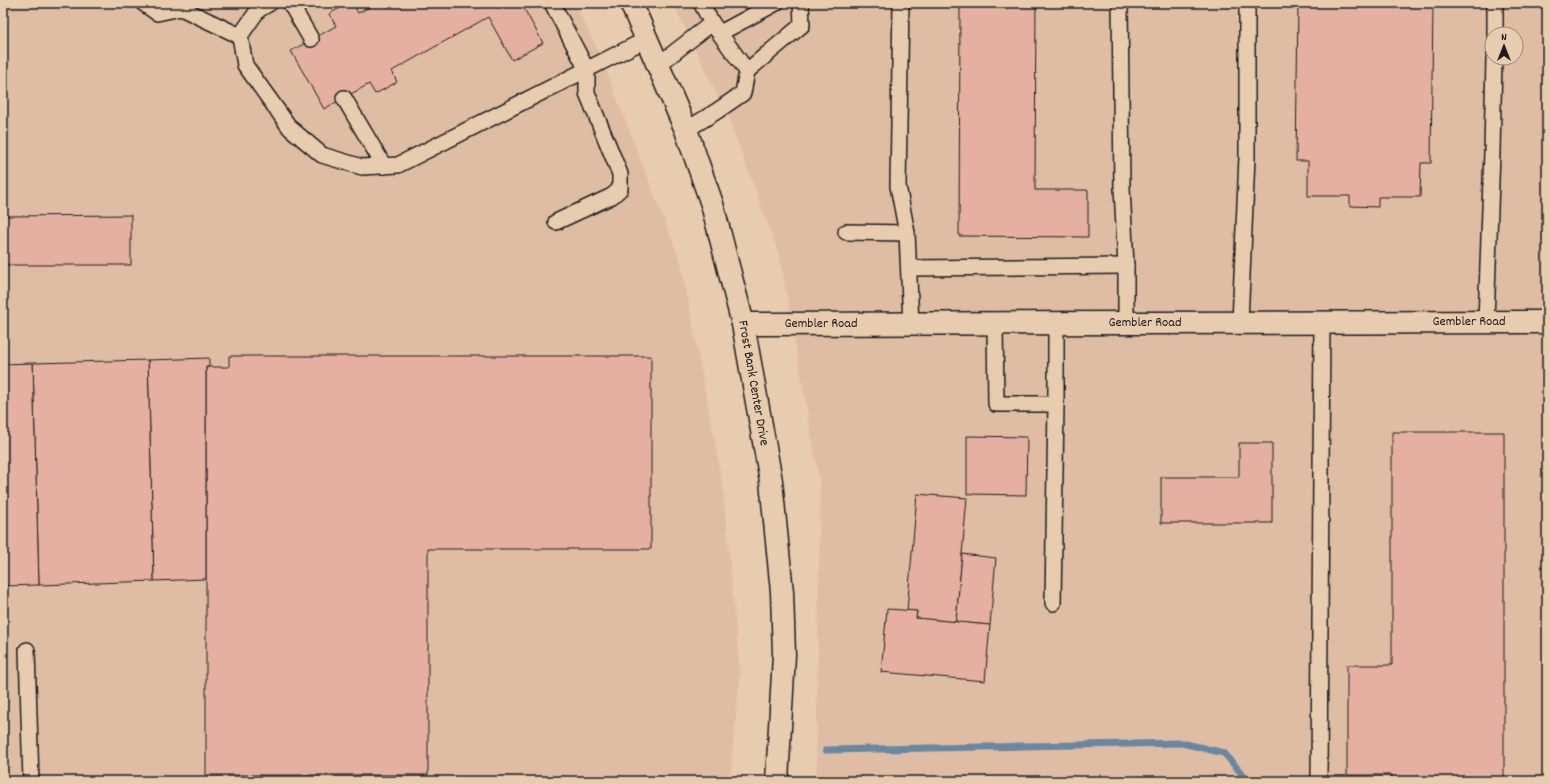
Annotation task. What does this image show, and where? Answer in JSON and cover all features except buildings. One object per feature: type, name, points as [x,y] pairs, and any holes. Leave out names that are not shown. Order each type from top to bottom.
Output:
[{"type":"main road","name":"Frost Bank Center Drive","points":[[631,3],[686,130],[712,204],[743,324],[771,481],[782,592],[784,655],[777,781]]},
{"type":"main road","name":"Gembler Road","points":[[743,324],[1547,322]]},
{"type":"lane","points":[[143,3],[157,12],[182,6],[240,36]]},
{"type":"lane","points":[[270,3],[258,10],[240,36],[245,65],[290,128],[322,155],[362,168],[398,166],[647,39]]},
{"type":"lane","points":[[290,3],[312,39]]},
{"type":"lane","points":[[552,3],[587,70],[587,93],[620,174],[620,189],[612,196],[556,222]]},
{"type":"lane","points":[[701,3],[716,28],[747,71]]},
{"type":"lane","points":[[658,65],[716,28],[776,3]]},
{"type":"lane","points":[[686,130],[743,93],[747,71],[802,25],[801,3]]},
{"type":"lane","points":[[901,3],[898,186],[907,233],[911,324]]},
{"type":"lane","points":[[1120,3],[1122,188],[1126,266],[1126,323]]},
{"type":"lane","points":[[1240,323],[1247,157],[1247,3]]},
{"type":"lane","points":[[1495,3],[1495,26]]},
{"type":"lane","points":[[1486,322],[1494,66]]},
{"type":"lane","points":[[344,98],[384,166]]},
{"type":"lane","points":[[846,232],[907,233]]},
{"type":"lane","points":[[909,268],[1126,266]]},
{"type":"lane","points":[[1319,781],[1322,322]]},
{"type":"lane","points":[[995,323],[996,404],[1056,404]]},
{"type":"lane","points":[[1053,603],[1056,323]]},
{"type":"lane","points":[[27,650],[31,781]]},
{"type":"shaded area","points":[[3,3],[574,3],[598,50],[681,263],[723,486],[740,675],[730,781],[3,781]]},
{"type":"shaded area","points":[[673,3],[1547,3],[1547,781],[816,781],[820,484],[780,257],[729,119]]},
{"type":"waterway","points":[[826,750],[1182,743],[1224,753],[1248,781]]}]
